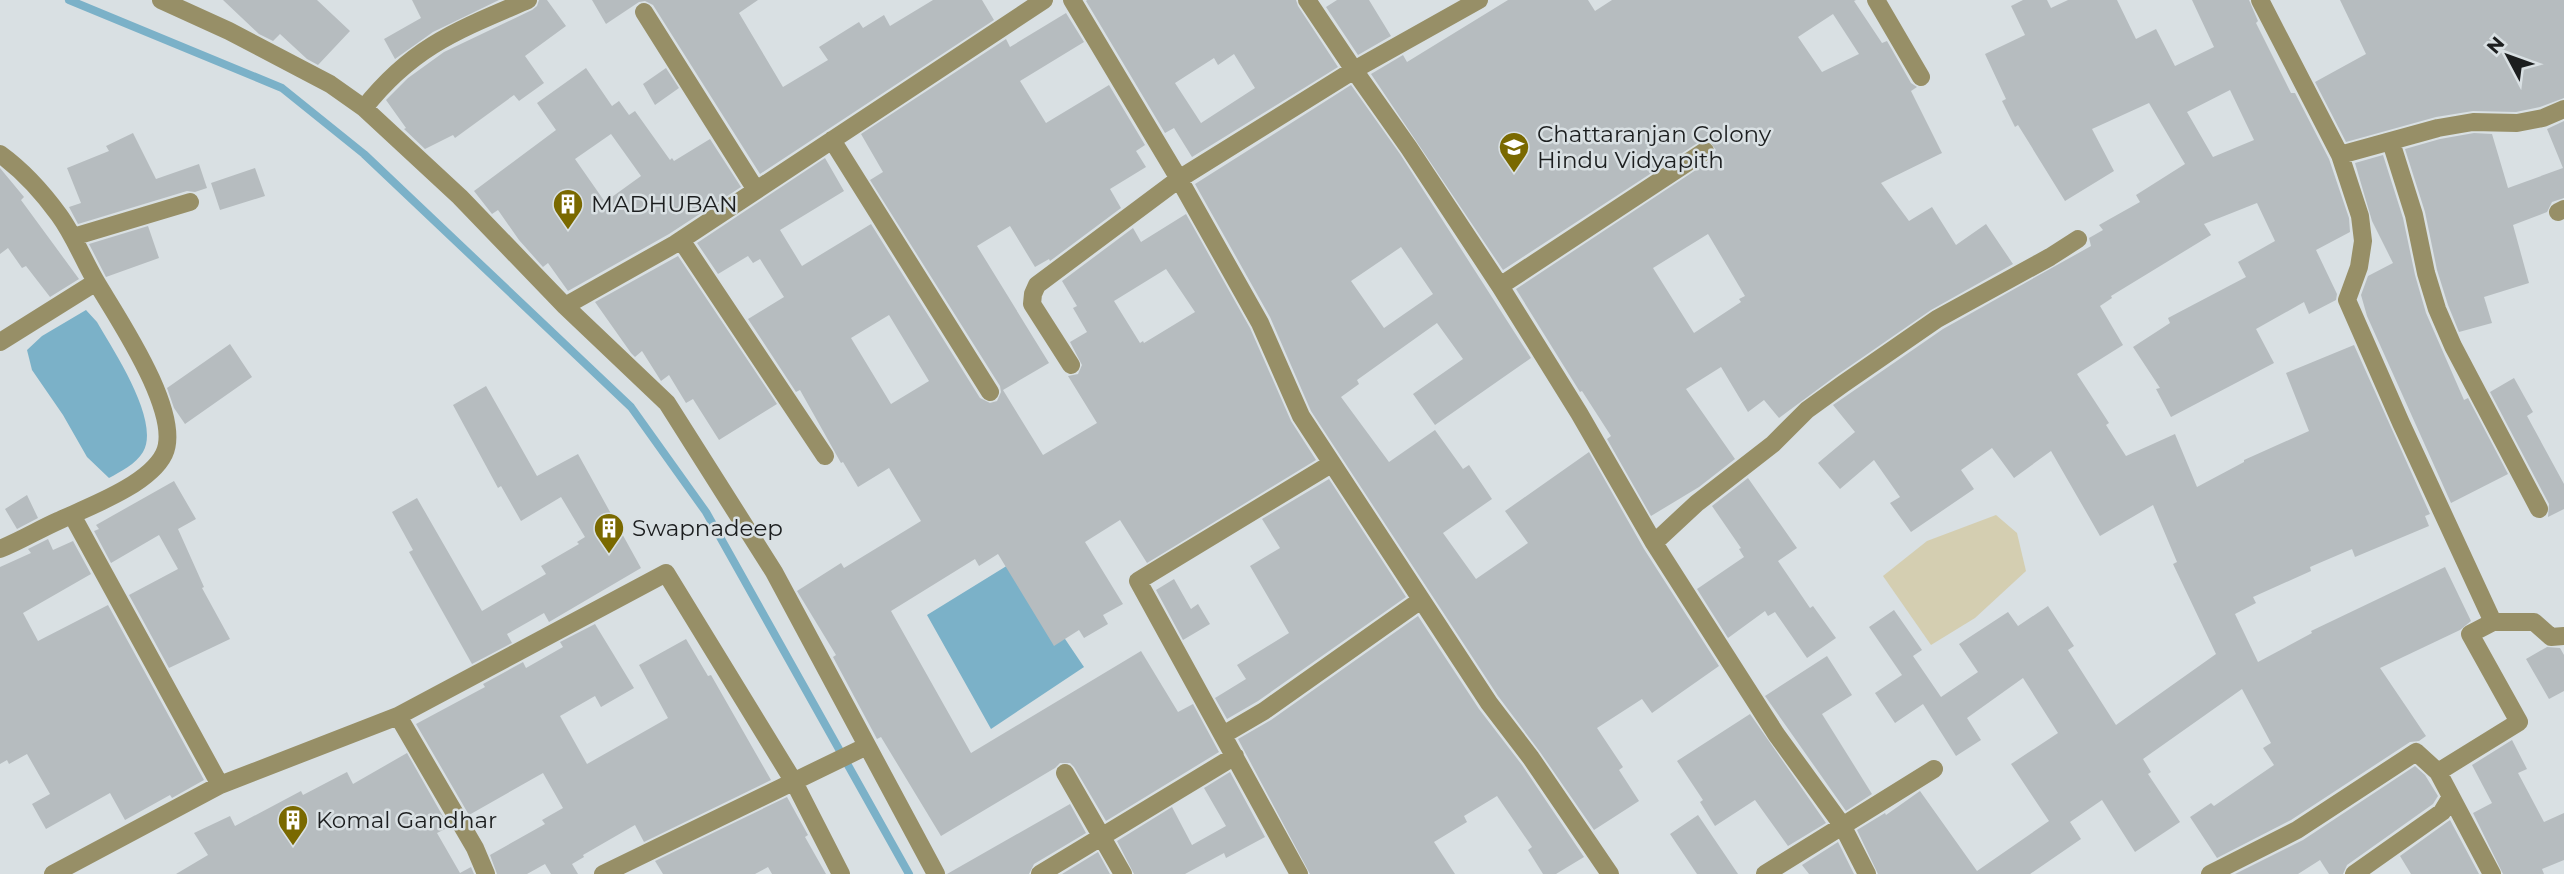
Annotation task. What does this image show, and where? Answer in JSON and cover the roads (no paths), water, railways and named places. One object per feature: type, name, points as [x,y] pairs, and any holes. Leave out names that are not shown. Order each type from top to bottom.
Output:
[{"type":"street","points":[[364,108],[383,84],[412,58],[449,34],[528,0]]},
{"type":"street","points":[[565,306],[681,240],[1044,0]]},
{"type":"street","points":[[1072,0],[1179,179],[1259,323],[1301,416],[1489,704],[1531,758],[1610,874]]},
{"type":"street","points":[[1307,0],[1417,159],[1500,286],[1579,413],[1654,543],[1776,734],[1842,825],[1867,874]]},
{"type":"street","points":[[1071,366],[1032,304],[1037,285],[1179,179],[1354,70],[1479,0]]},
{"type":"street","points":[[1876,0],[1921,77]]},
{"type":"street","points":[[2260,0],[2340,155],[2360,216],[2363,242],[2359,267],[2347,300],[2400,423],[2493,622]]},
{"type":"street","points":[[174,3],[330,84],[364,108],[460,197],[565,306],[667,403],[774,572],[861,749],[936,874]]},
{"type":"street","points":[[644,12],[756,190]]},
{"type":"street","points":[[2340,155],[2438,128],[2473,122],[2517,122],[2543,118],[2564,108]]},
{"type":"street","points":[[832,140],[990,392]]},
{"type":"street","points":[[2391,142],[2414,215],[2426,273],[2437,309],[2453,346],[2539,509]]},
{"type":"street","points":[[1500,286],[1705,150]]},
{"type":"street","points":[[0,154],[42,196],[74,237],[96,282],[142,359],[162,405],[170,437],[164,455],[148,472],[100,503],[0,549]]},
{"type":"street","points":[[74,237],[190,202]]},
{"type":"street","points":[[1654,543],[1697,503],[1773,444],[1807,410],[1843,384],[1937,320],[2078,239]]},
{"type":"street","points":[[681,240],[824,456]]},
{"type":"street","points":[[0,342],[96,282]]},
{"type":"street","points":[[1299,874],[1138,581],[1331,464]]},
{"type":"street","points":[[72,515],[220,785]]},
{"type":"street","points":[[53,874],[220,785],[398,716],[666,573],[794,782],[841,874]]},
{"type":"street","points":[[1223,735],[1264,711],[1421,600]]},
{"type":"street","points":[[2438,772],[2519,722],[2470,634],[2493,622],[2534,622],[2551,637],[2564,636]]},
{"type":"street","points":[[398,716],[475,848],[486,874]]},
{"type":"street","points":[[603,874],[861,749]]},
{"type":"street","points":[[2210,874],[2297,830],[2416,752],[2438,772],[2492,874]]},
{"type":"street","points":[[1040,874],[1234,757]]},
{"type":"street","points":[[1765,874],[1934,769]]},
{"type":"street","points":[[1065,772],[1123,874]]},
{"type":"street","points":[[2354,874],[2442,812],[2451,797]]},
{"type":"water","points":[[86,310],[97,322],[123,367],[141,405],[146,423],[147,439],[143,452],[132,464],[109,478],[87,457],[63,415],[32,370],[27,350],[42,336]]},
{"type":"water","points":[[1013,562],[1084,667],[991,729],[927,615]]},
{"type":"waterway","points":[[69,0],[282,88],[364,154],[631,407],[706,512],[909,874]]},
{"type":"place","name":"Chattaranjan Colony Hindu Vidyapith","points":[[1514,174]]},
{"type":"place","name":"MADHUBAN","points":[[568,231]]},
{"type":"place","name":"Swapnadeep","points":[[609,555]]},
{"type":"place","name":"Komal Gandhar","points":[[293,847]]}]
